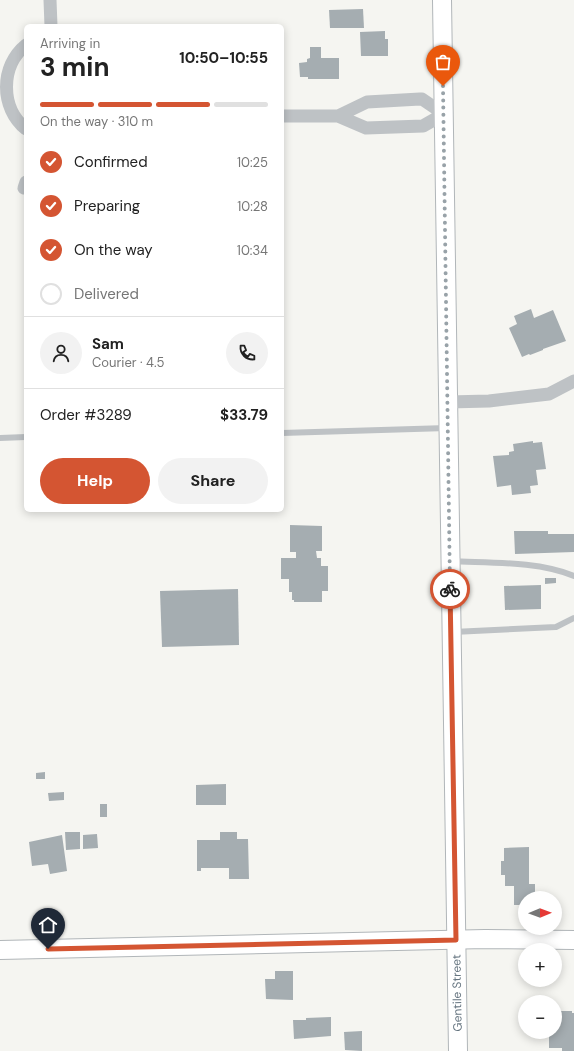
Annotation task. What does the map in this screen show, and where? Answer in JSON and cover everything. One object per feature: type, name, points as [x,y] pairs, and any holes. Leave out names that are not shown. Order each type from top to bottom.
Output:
[{"type":"main road","name":"Gentile Street","points":[[442,0],[458,1051]]},
{"type":"main road","points":[[0,950],[485,939],[574,940]]},
{"type":"street","points":[[50,0],[51,24]]},
{"type":"street","points":[[24,46],[14,55],[2,82],[5,99],[12,116],[24,127]]},
{"type":"street","points":[[284,116],[338,116],[366,128],[423,126],[444,114],[420,100],[367,102],[338,116]]},
{"type":"street","points":[[448,402],[489,401],[548,394],[574,381]]},
{"type":"lane","points":[[284,433],[448,428]]},
{"type":"lane","points":[[0,438],[24,437]]},
{"type":"lane","points":[[450,561],[531,566],[562,571],[574,576]]},
{"type":"lane","points":[[451,632],[556,627],[574,618]]},
{"type":"building","points":[[363,9],[364,28],[330,28],[329,10]]},
{"type":"building","points":[[385,31],[385,39],[388,39],[388,56],[361,56],[360,32]]},
{"type":"building","points":[[310,47],[321,47],[321,58],[339,58],[339,79],[308,79],[308,77],[300,77],[299,63],[307,62],[307,59],[310,58]]},
{"type":"building","points":[[531,309],[534,318],[553,310],[566,341],[522,357],[509,328],[517,324],[514,316]]},
{"type":"building","points":[[533,441],[533,443],[542,442],[546,469],[536,470],[538,485],[530,486],[531,493],[512,495],[511,485],[497,487],[493,456],[509,455],[509,452],[514,451],[513,444]]},
{"type":"building","points":[[290,525],[322,526],[322,551],[316,551],[317,558],[321,558],[321,566],[328,566],[328,591],[322,591],[322,602],[294,602],[294,600],[292,600],[292,592],[289,592],[289,579],[281,579],[281,558],[296,558],[296,552],[290,552]]},
{"type":"building","points":[[514,531],[548,531],[548,534],[574,534],[574,552],[515,554]]},
{"type":"building","points":[[545,578],[556,578],[556,583],[545,584]]},
{"type":"building","points":[[541,585],[541,609],[505,610],[504,586]]},
{"type":"building","points":[[238,589],[239,645],[162,647],[160,591]]},
{"type":"building","points":[[45,772],[45,779],[36,779],[36,773]]},
{"type":"building","points":[[226,784],[226,805],[196,805],[196,785]]},
{"type":"building","points":[[64,792],[64,800],[49,801],[48,793]]},
{"type":"building","points":[[100,804],[107,804],[107,817],[100,817]]},
{"type":"building","points":[[65,832],[80,832],[80,849],[66,850]]},
{"type":"building","points":[[220,832],[237,832],[237,839],[248,839],[249,879],[229,879],[229,868],[201,868],[201,871],[197,871],[197,840],[220,840]]},
{"type":"building","points":[[97,834],[98,848],[83,849],[83,835]]},
{"type":"building","points":[[62,835],[67,871],[50,874],[48,864],[32,866],[29,842]]},
{"type":"building","points":[[529,847],[529,884],[535,884],[535,891],[518,891],[518,905],[514,905],[514,886],[505,886],[505,875],[501,875],[501,861],[504,861],[504,848]]},
{"type":"building","points":[[275,971],[293,971],[293,1000],[266,999],[265,979],[275,979]]},
{"type":"building","points":[[562,1011],[572,1011],[572,1013],[574,1013],[574,1051],[562,1051],[562,1048],[549,1048],[549,1039],[562,1039]]},
{"type":"building","points":[[331,1017],[331,1036],[294,1039],[293,1020]]},
{"type":"building","points":[[362,1031],[362,1051],[345,1050],[344,1032]]},
{"type":"way so far","points":[[443,86],[450,589]]},
{"type":"route","points":[[48,949],[456,940],[450,589]]}]
